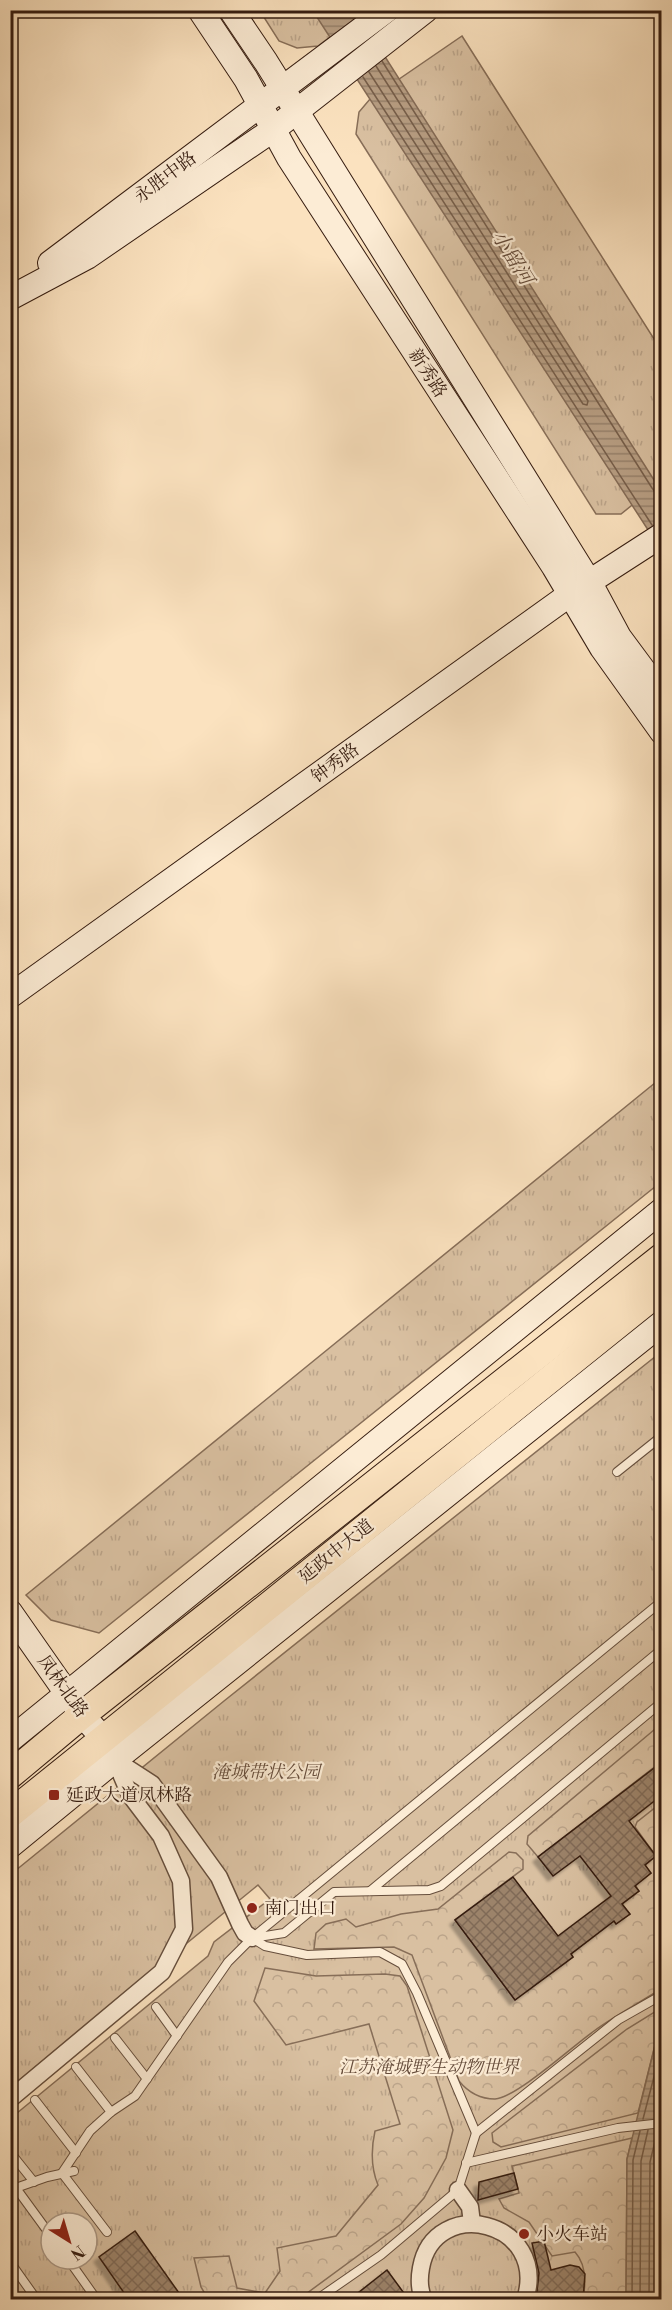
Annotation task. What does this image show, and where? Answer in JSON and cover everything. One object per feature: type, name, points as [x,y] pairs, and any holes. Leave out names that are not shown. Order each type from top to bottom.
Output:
[{"type":"main road","name":"延政中大道","points":[[10,1775],[82,1715],[662,1257]]},
{"type":"main road","name":"延政中大道","points":[[10,1814],[109,1749],[662,1289]]},
{"type":"street","name":"新秀路","points":[[200,10],[261,104],[289,158],[554,567],[580,589],[602,648],[662,732]]},
{"type":"street","name":"新秀路","points":[[231,10],[283,90],[580,589],[662,695]]},
{"type":"street","name":"永胜中路","points":[[10,292],[387,10]]},
{"type":"street","points":[[10,298],[87,257],[274,129],[426,10]]},
{"type":"street","name":"钟秀路","points":[[10,996],[580,589],[662,534]]},
{"type":"street","points":[[10,1740],[662,1210]]},
{"type":"street","points":[[10,1846],[109,1749],[662,1323]]},
{"type":"street","name":"凤林北路","points":[[10,1612],[82,1715],[109,1749]]},
{"type":"street","points":[[109,1749],[152,1784],[219,1878],[240,1924],[245,1933],[252,1938]]},
{"type":"street","points":[[10,2099],[162,1972],[184,1929],[181,1881],[161,1836],[130,1795],[109,1749]]},
{"type":"street","points":[[458,2190],[470,2207],[472,2223]]},
{"type":"street","points":[[424,2300],[419,2278],[422,2261],[430,2245],[444,2233],[460,2225],[472,2223],[495,2227],[510,2236],[522,2251],[529,2268],[529,2286],[525,2300]]},
{"type":"lane","points":[[616,1472],[662,1436]]},
{"type":"lane","points":[[62,2174],[90,2131],[111,2112],[135,2096],[228,1962],[252,1938],[662,1601]]},
{"type":"lane","points":[[370,1891],[662,1649]]},
{"type":"lane","points":[[252,1938],[284,1933],[334,1892],[429,1890],[441,1886],[662,1702]]},
{"type":"lane","points":[[252,1938],[265,1946],[307,1955],[380,1952],[402,1964],[476,2133]]},
{"type":"lane","points":[[316,2300],[381,2254],[458,2190],[476,2133],[618,2020],[662,1995]]},
{"type":"lane","points":[[156,2007],[177,2036]]},
{"type":"lane","points":[[115,2038],[147,2079]]},
{"type":"lane","points":[[76,2067],[111,2112]]},
{"type":"lane","points":[[35,2100],[75,2153]]},
{"type":"lane","points":[[466,2163],[618,2128],[662,2123]]},
{"type":"lane","points":[[10,2152],[33,2182]]},
{"type":"lane","points":[[39,2221],[13,2189],[74,2171]]},
{"type":"lane","points":[[62,2174],[107,2232]]},
{"type":"lane","points":[[10,2262],[38,2300]]},
{"type":"lane","points":[[76,2271],[97,2300]]},
{"type":"green space","points":[[260,11],[364,11],[318,46],[297,48],[279,41]]},
{"type":"green space","points":[[462,36],[661,350],[661,482],[621,514],[596,514],[356,134],[359,112],[370,99]]},
{"type":"green space","points":[[661,1078],[661,1182],[99,1633],[51,1620],[26,1595]]},
{"type":"green space","name":"江苏淹城野生动物世界","points":[[661,1352],[661,2299],[11,2299],[11,2118],[208,1956],[214,1942],[270,1899],[258,1885],[11,2087],[10,1875]]},
{"type":"green space","points":[[661,1724],[661,1762],[538,1857],[527,1844],[528,1836]]},
{"type":"green space","points":[[661,1803],[661,1989],[602,2025],[530,2081],[504,2096],[489,2099],[479,2096],[470,2092],[459,2081],[412,1955],[394,1947],[314,1949],[316,1933],[326,1924],[346,1919],[356,1927],[401,1914],[438,1909],[509,1852],[516,1853],[523,1860],[523,1869],[455,1920],[515,2000],[573,1957],[571,1954],[614,1921],[616,1924],[630,1914],[622,1904],[639,1891],[635,1885],[651,1873],[645,1865],[656,1856],[635,1827],[637,1822]]},
{"type":"green space","points":[[265,1968],[316,1976],[385,1974],[400,1976],[407,1986],[453,2130],[446,2158],[424,2198],[401,2224],[299,2299],[208,2299],[201,2287],[194,2258],[229,2256],[237,2288],[265,2293],[280,2271],[277,2248],[336,2236],[378,2185],[372,2158],[375,2131],[400,2124],[369,2024],[286,2045],[254,2001]]},
{"type":"green space","points":[[661,2008],[661,2021],[638,2113],[501,2147],[493,2142],[492,2133],[627,2029]]},
{"type":"green space","points":[[632,2138],[627,2159],[626,2299],[583,2299],[585,2274],[582,2263],[575,2252],[552,2256],[529,2222],[504,2208],[499,2199],[519,2193],[512,2166]]},
{"type":"water","points":[[313,11],[356,11],[661,491],[661,550]]},
{"type":"water","points":[[661,2021],[660,2299],[626,2300],[627,2159]]},
{"type":"building","points":[[662,1762],[662,1795],[629,1821],[656,1856],[645,1865],[651,1873],[635,1886],[639,1891],[622,1904],[630,1914],[616,1924],[614,1921],[571,1954],[573,1957],[515,2000],[455,1920],[513,1877],[558,1936],[611,1896],[580,1856],[553,1876],[538,1857]]},
{"type":"building","points":[[514,2173],[518,2189],[478,2200],[479,2182]]},
{"type":"building","points":[[135,2231],[184,2300],[129,2300],[99,2257]]},
{"type":"building","points":[[544,2241],[551,2270],[570,2265],[579,2267],[585,2274],[583,2300],[536,2300],[539,2273],[532,2243]]},
{"type":"building","points":[[387,2270],[409,2300],[349,2300]]},
{"type":"place","name":"延政大道凤林路","points":[[54,1795]]},
{"type":"place","name":"南门出口","points":[[252,1908]]},
{"type":"place","name":"小火车站","points":[[524,2234]]},
{"type":"water label","name":"小留河","points":[[513,257]]},
{"type":"park label","name":"淹城带状公园","points":[[266,1772]]}]
